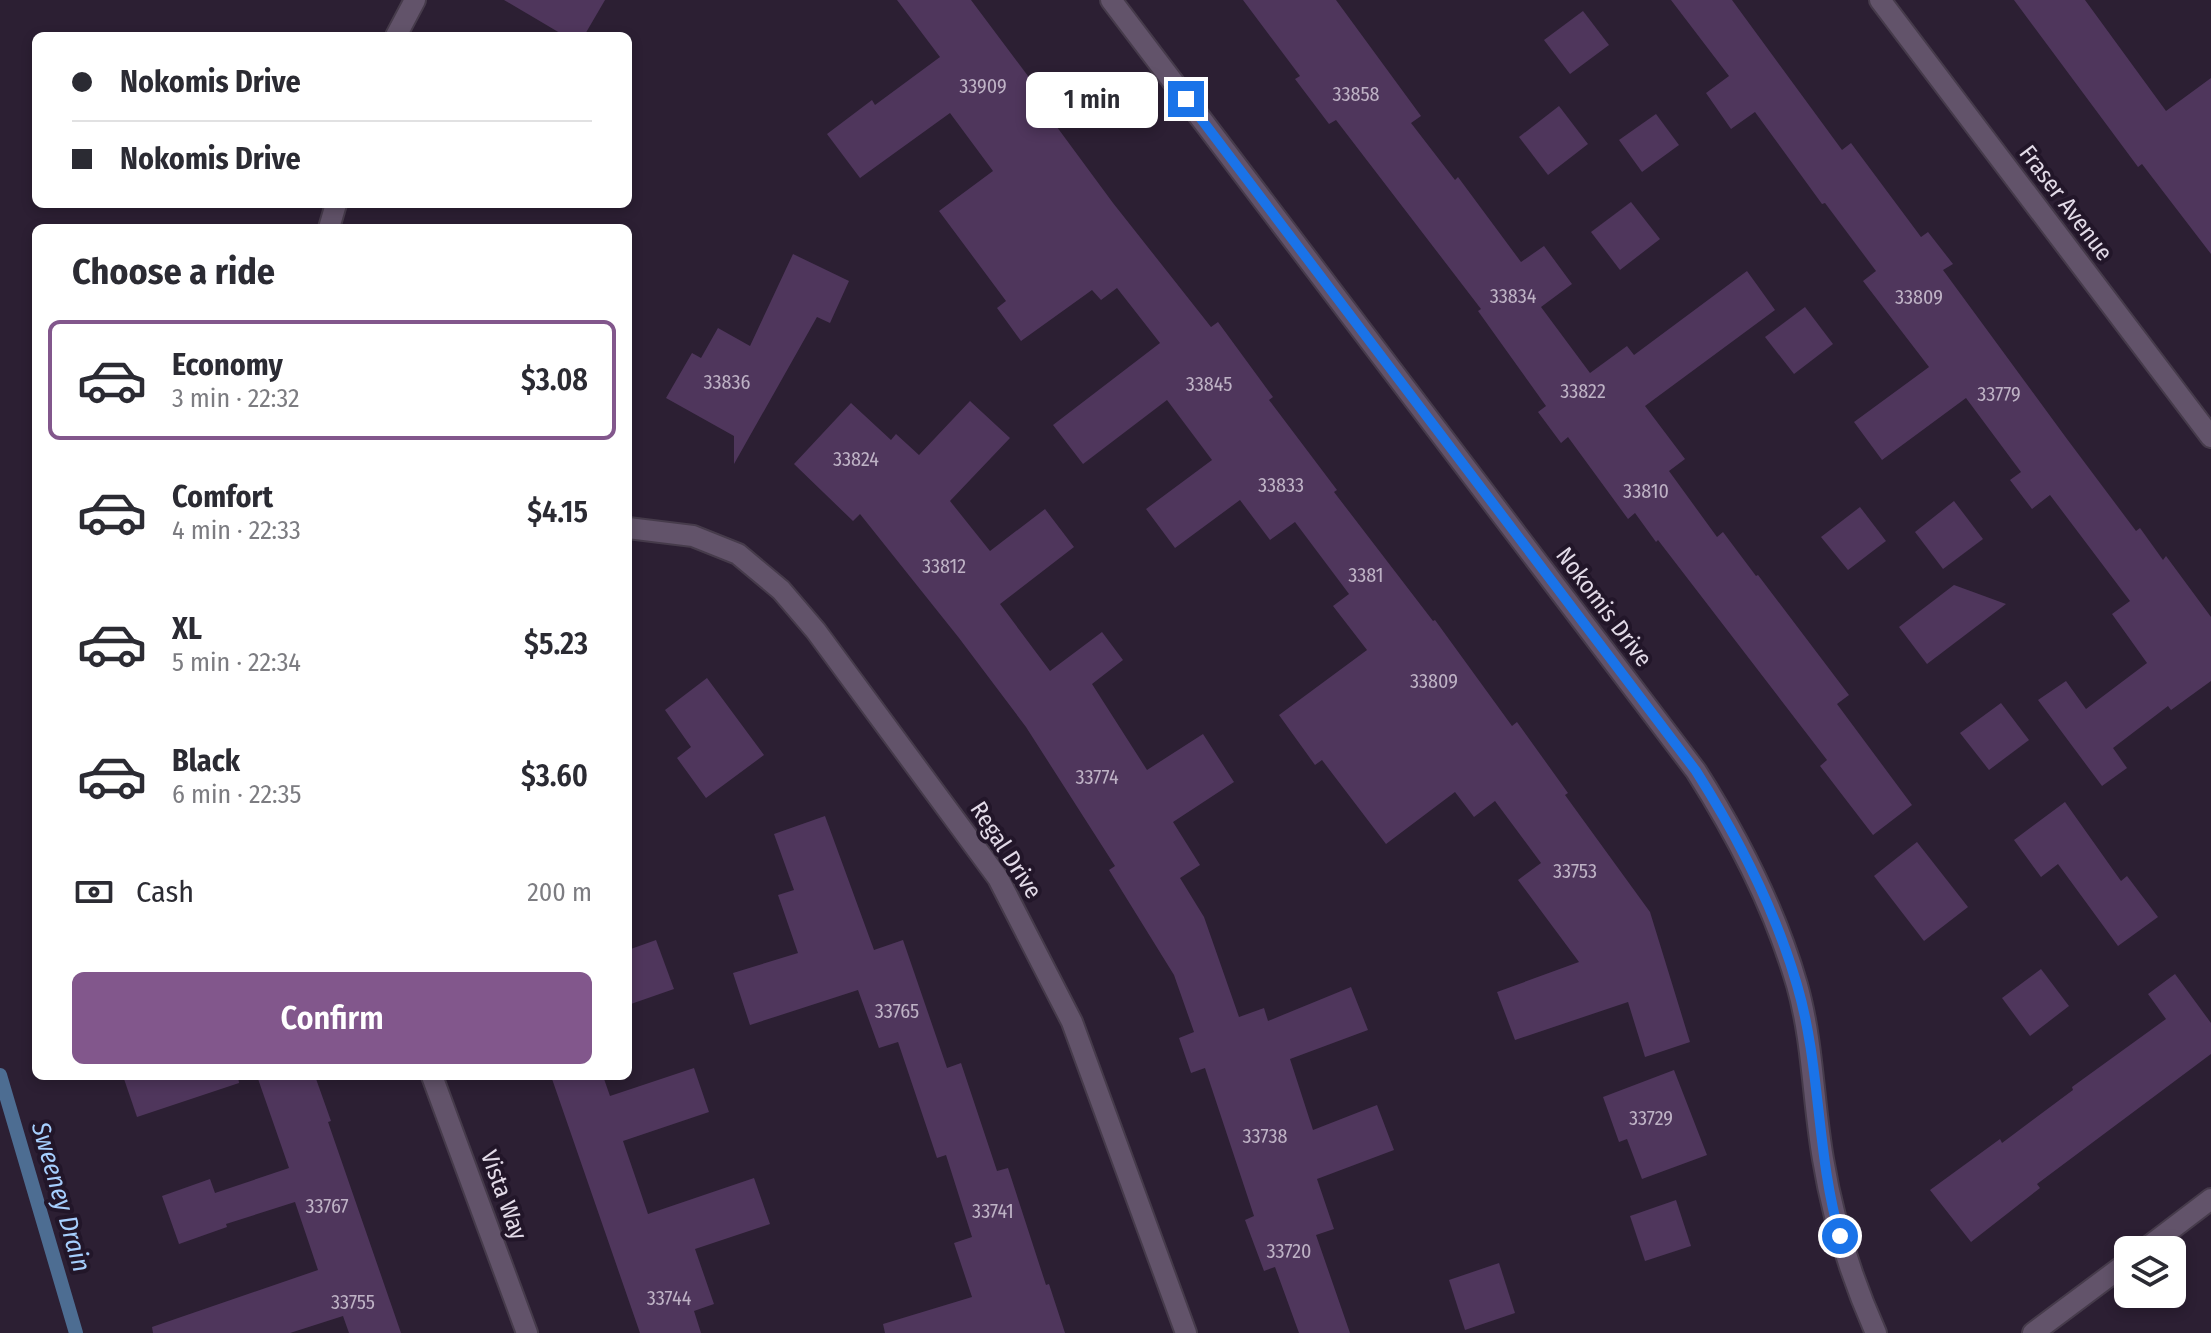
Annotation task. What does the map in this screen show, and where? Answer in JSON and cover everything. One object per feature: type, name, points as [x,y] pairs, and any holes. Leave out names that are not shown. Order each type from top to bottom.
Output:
[{"type":"street","points":[[398,32],[415,0]]},
{"type":"street","name":"Nokomis Drive","points":[[1111,0],[1696,771],[1726,818],[1767,901],[1797,986],[1833,1211],[1855,1286],[1876,1333]]},
{"type":"street","name":"Fraser Avenue","points":[[1880,0],[2211,437]]},
{"type":"street","name":"Regal Drive","points":[[632,528],[693,536],[738,554],[781,590],[816,631],[998,878],[1072,1022],[1186,1333]]},
{"type":"street","name":"Vista Way","points":[[433,1080],[527,1333]]},
{"type":"street","points":[[2162,1236],[2211,1199]]},
{"type":"street","points":[[2033,1333],[2114,1272]]},
{"type":"building","points":[[504,0],[605,0],[586,32],[558,32]]},
{"type":"building","points":[[897,0],[971,0],[1046,100],[1040,104],[1113,203],[1211,327],[1218,322],[1273,397],[1269,400],[1337,490],[1334,492],[1435,620],[1512,726],[1517,722],[1568,793],[1565,795],[1650,912],[1690,1042],[1645,1057],[1628,1002],[1515,1040],[1497,992],[1579,962],[1518,880],[1541,863],[1495,801],[1474,817],[1455,792],[1386,844],[1322,760],[1315,765],[1279,715],[1367,650],[1333,606],[1349,594],[1295,522],[1270,540],[1240,500],[1175,548],[1146,509],[1212,460],[1167,400],[1083,464],[1053,425],[1160,343],[1117,288],[1101,300],[1092,290],[1021,341],[997,308],[1006,301],[939,211],[993,171],[950,113],[860,178],[827,134],[872,100],[875,105],[940,57]]},
{"type":"building","points":[[1243,0],[1336,0],[1421,116],[1411,123],[1455,180],[1458,177],[1521,262],[1544,246],[1572,284],[1541,307],[1590,373],[1627,346],[1634,355],[1747,271],[1775,310],[1645,406],[1685,459],[1669,471],[1717,537],[1723,532],[1758,575],[1849,695],[1837,704],[1912,805],[1873,835],[1820,766],[1827,760],[1658,540],[1656,542],[1635,513],[1628,519],[1568,437],[1561,443],[1538,412],[1546,406],[1478,311],[1481,309],[1336,120],[1329,124],[1295,79],[1300,76]]},
{"type":"building","points":[[1671,0],[1732,0],[1842,150],[1851,143],[1921,237],[1928,232],[1953,264],[1943,270],[2136,531],[2140,528],[2163,560],[2166,556],[2211,617],[2211,681],[2171,710],[2168,706],[2113,748],[2127,768],[2102,786],[2038,700],[2066,681],[2086,709],[2147,663],[2112,614],[2130,601],[2050,495],[2032,509],[2010,480],[2021,472],[1966,398],[1882,460],[1854,422],[1929,367],[1863,281],[1876,271],[1755,112],[1731,129],[1706,93],[1729,76]]},
{"type":"building","points":[[2014,0],[2085,0],[2166,111],[2211,78],[2211,254],[2142,164],[2138,167]]},
{"type":"building","points":[[1583,11],[1609,45],[1570,74],[1544,40]]},
{"type":"building","points":[[1559,106],[1588,144],[1548,175],[1519,137]]},
{"type":"building","points":[[1656,114],[1679,145],[1642,172],[1619,140]]},
{"type":"building","points":[[1631,202],[1660,239],[1620,270],[1591,232]]},
{"type":"building","points":[[793,254],[849,281],[830,323],[817,317],[734,464],[734,436],[666,398],[692,353],[701,358],[718,328],[750,346]]},
{"type":"building","points":[[1805,307],[1833,344],[1794,374],[1765,337]]},
{"type":"building","points":[[970,401],[1010,438],[950,501],[990,551],[1045,509],[1074,547],[1000,604],[1050,671],[1102,632],[1123,660],[1092,684],[1147,770],[1203,734],[1234,782],[1173,822],[1200,865],[1180,878],[1204,917],[1239,1017],[1264,1008],[1268,1021],[1351,987],[1368,1030],[1290,1059],[1313,1130],[1377,1105],[1394,1150],[1317,1179],[1334,1229],[1316,1235],[1350,1333],[1299,1333],[1275,1267],[1264,1271],[1245,1220],[1254,1216],[1205,1068],[1191,1073],[1179,1038],[1194,1032],[1174,975],[1109,870],[1115,866],[1026,727],[860,514],[853,521],[794,464],[851,403],[891,440],[896,434],[919,455]]},
{"type":"building","points":[[1954,501],[1983,539],[1943,569],[1915,532]]},
{"type":"building","points":[[1860,507],[1886,541],[1848,570],[1821,537]]},
{"type":"building","points":[[1954,585],[2006,604],[1927,664],[1899,627]]},
{"type":"building","points":[[707,678],[764,755],[706,798],[677,758],[691,747],[665,710]]},
{"type":"building","points":[[2001,703],[2029,740],[1989,770],[1960,733]]},
{"type":"building","points":[[2065,802],[2121,881],[2127,876],[2158,917],[2118,946],[2058,864],[2041,877],[2014,840]]},
{"type":"building","points":[[825,816],[874,950],[903,940],[947,1068],[961,1063],[997,1171],[1008,1168],[1065,1333],[885,1333],[883,1324],[972,1297],[954,1243],[972,1237],[946,1155],[937,1158],[898,1042],[879,1048],[858,990],[750,1025],[733,973],[798,953],[778,895],[794,890],[774,834]]},
{"type":"building","points":[[1917,842],[1968,907],[1924,941],[1874,876]]},
{"type":"building","points":[[656,940],[674,989],[632,1004],[632,949]]},
{"type":"building","points":[[2041,969],[2069,1006],[2030,1036],[2002,998]]},
{"type":"building","points":[[2175,974],[2211,1023],[2211,1054],[2037,1184],[2040,1188],[1971,1242],[1930,1190],[2000,1139],[2002,1143],[2073,1090],[2072,1087],[2166,1019],[2148,994]]},
{"type":"building","points":[[694,1068],[709,1112],[623,1141],[648,1214],[754,1178],[770,1224],[695,1249],[714,1304],[694,1311],[701,1333],[640,1333],[552,1080],[604,1080],[610,1096]]},
{"type":"building","points":[[1674,1070],[1707,1155],[1642,1179],[1627,1139],[1619,1142],[1603,1097]]},
{"type":"building","points":[[124,1080],[239,1080],[239,1083],[137,1117]]},
{"type":"building","points":[[258,1080],[316,1080],[401,1333],[349,1333],[343,1316],[290,1333],[153,1333],[152,1327],[318,1270],[295,1202],[226,1224],[227,1227],[179,1244],[162,1196],[210,1179],[215,1193],[289,1168]]},
{"type":"building","points":[[1676,1200],[1691,1246],[1645,1261],[1630,1216]]},
{"type":"building","points":[[1499,1263],[1515,1313],[1465,1330],[1449,1280]]},
{"type":"waterway","name":"Sweeney Drain","points":[[0,1075],[76,1333]]},
{"type":"route","points":[[1186,99],[1696,771],[1726,818],[1767,901],[1797,986],[1809,1045],[1823,1158],[1840,1236]]}]
